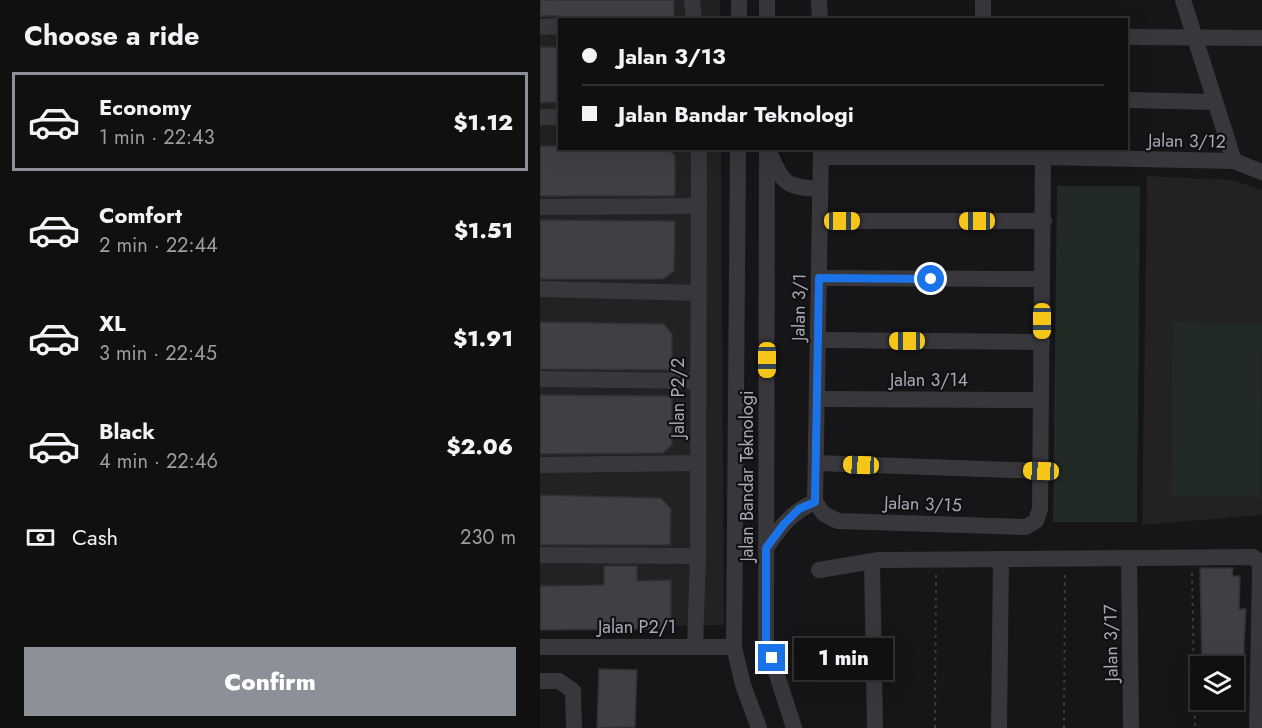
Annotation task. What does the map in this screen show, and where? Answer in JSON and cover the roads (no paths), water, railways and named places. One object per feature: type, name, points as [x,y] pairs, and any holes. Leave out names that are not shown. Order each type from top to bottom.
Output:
[{"type":"street","points":[[692,0],[694,18]]},
{"type":"street","points":[[739,0],[739,18]]},
{"type":"street","points":[[767,0],[767,18]]},
{"type":"street","points":[[819,0],[820,18]]},
{"type":"street","points":[[983,0],[983,18]]},
{"type":"street","points":[[1183,0],[1234,161]]},
{"type":"street","points":[[540,27],[558,26]]},
{"type":"street","points":[[1128,37],[1262,38]]},
{"type":"street","points":[[1128,100],[1215,102]]},
{"type":"street","points":[[540,117],[558,117]]},
{"type":"street","name":"Jalan P2/2","points":[[695,647],[698,556],[699,150]]},
{"type":"street","name":"Jalan Bandar Teknologi","points":[[738,150],[734,647],[743,685],[759,728]]},
{"type":"street","name":"Jalan Bandar Teknologi","points":[[767,150],[766,640],[794,728]]},
{"type":"street","points":[[768,150],[786,182],[796,187],[820,189]]},
{"type":"street","name":"Jalan 3/12","points":[[821,153],[985,153],[1043,157],[1234,161],[1262,172]]},
{"type":"street","name":"Jalan 3/1","points":[[815,502],[821,153]]},
{"type":"street","points":[[816,463],[1041,471],[1043,157]]},
{"type":"street","points":[[540,207],[699,206]]},
{"type":"street","points":[[820,221],[1044,221]]},
{"type":"street","points":[[819,278],[1042,279]]},
{"type":"street","points":[[540,289],[698,293]]},
{"type":"street","points":[[818,340],[1042,342]]},
{"type":"street","points":[[540,379],[697,381]]},
{"type":"street","name":"Jalan 3/14","points":[[817,399],[1041,400]]},
{"type":"street","points":[[540,465],[698,464]]},
{"type":"street","name":"Jalan 3/15","points":[[815,502],[824,514],[838,521],[1026,527],[1036,521],[1040,509],[1041,471]]},
{"type":"street","points":[[766,548],[799,509],[815,502]]},
{"type":"street","points":[[540,555],[698,556]]},
{"type":"street","points":[[819,570],[879,560],[1253,557],[1259,561],[1261,610],[1257,728]]},
{"type":"street","name":"Jalan 3/17","points":[[1129,558],[1131,728]]},
{"type":"street","points":[[999,728],[1001,559]]},
{"type":"street","points":[[872,562],[875,728]]},
{"type":"street","name":"Jalan P2/1","points":[[540,647],[734,647]]},
{"type":"street","points":[[540,681],[559,681],[573,692],[574,728]]}]
